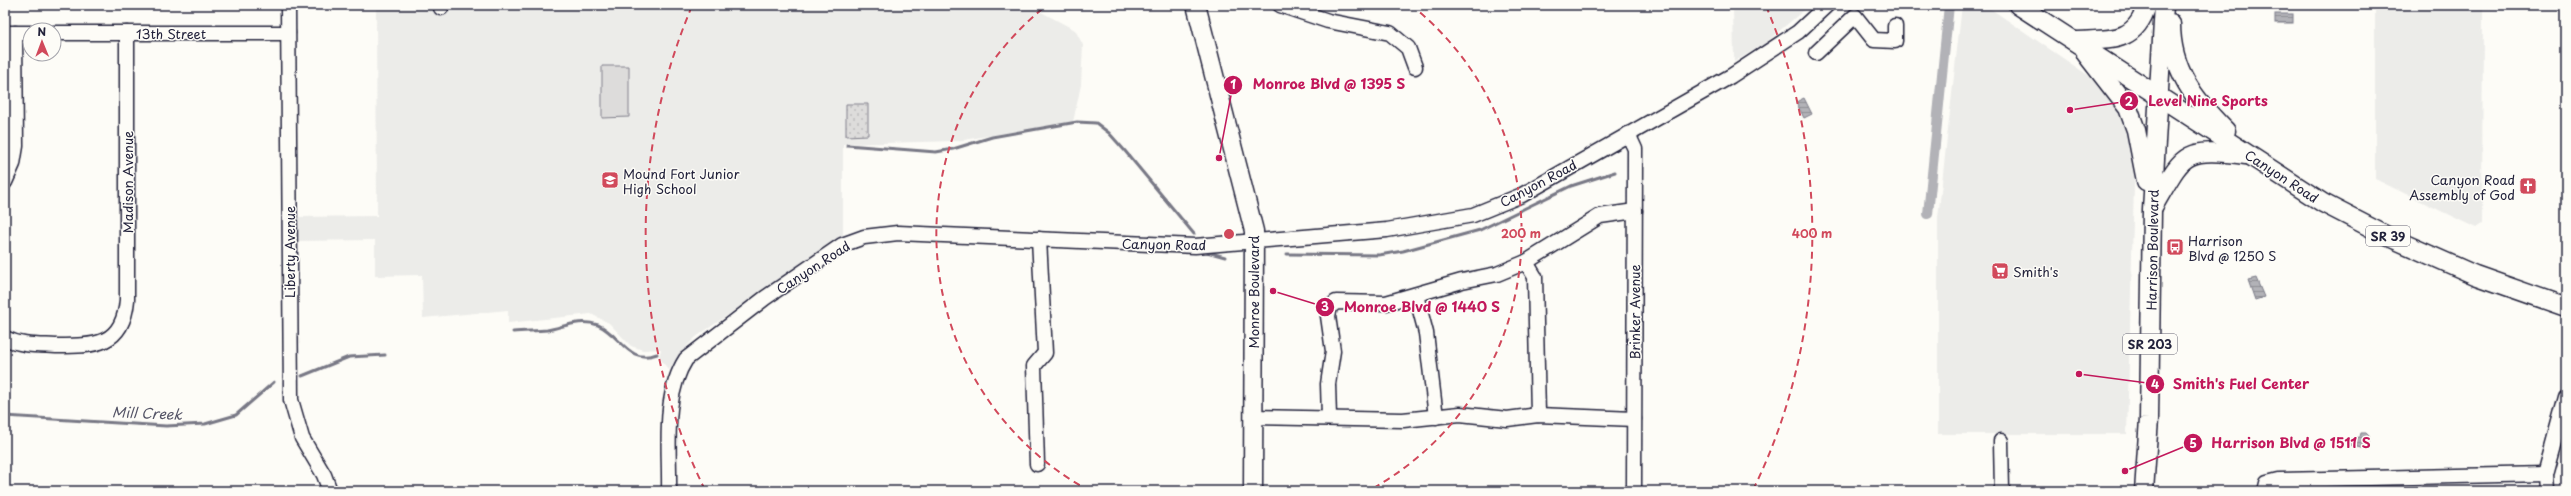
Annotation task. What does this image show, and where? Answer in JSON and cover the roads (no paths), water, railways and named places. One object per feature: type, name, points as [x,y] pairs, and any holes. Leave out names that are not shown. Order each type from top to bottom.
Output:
[{"type":"main road","name":"Monroe Boulevard","points":[[1196,5],[1254,232],[1253,491]]},
{"type":"main road","name":"Canyon Road","points":[[2018,5],[2324,203],[2389,237],[2475,275],[2566,307]]},
{"type":"main road","points":[[2075,41],[2113,39],[2126,35],[2161,6],[2176,63],[2184,82],[2203,108],[2250,155]]},
{"type":"main road","name":"Harrison Boulevard","points":[[2144,491],[2149,419],[2152,210],[2161,6]]},
{"type":"main road","points":[[2075,41],[2123,100],[2131,114],[2136,130],[2152,210]]},
{"type":"main road","points":[[2152,210],[2175,171],[2186,158],[2210,151],[2250,155]]},
{"type":"street","name":"Liberty Avenue","points":[[288,5],[291,400],[302,438],[324,475],[330,491]]},
{"type":"street","points":[[1280,5],[1328,21],[1390,33],[1408,48],[1415,66]]},
{"type":"street","name":"Canyon Road","points":[[669,491],[672,390],[679,370],[686,359],[695,350],[825,256],[852,240],[877,234],[1039,239],[1153,245],[1254,242],[1388,230],[1473,215],[1522,195],[1768,54],[1798,32],[1827,5]]},
{"type":"street","points":[[1816,53],[1855,16],[1874,40],[1895,40],[1895,26]]},
{"type":"street","points":[[5,182],[13,164],[16,146],[10,33],[22,33]]},
{"type":"street","name":"13th Street","points":[[62,33],[288,33]]},
{"type":"street","name":"Madison Avenue","points":[[5,338],[30,345],[87,346],[103,341],[119,330],[123,323],[127,300],[127,33]]},
{"type":"street","name":"Brinker Avenue","points":[[1628,134],[1635,149],[1634,491]]},
{"type":"street","points":[[1329,418],[1328,384],[1333,351],[1328,316],[1330,307],[1336,302],[1386,303],[1462,281],[1497,274],[1526,262],[1600,216],[1635,211]]},
{"type":"street","points":[[1037,464],[1034,366],[1045,353],[1039,239]]},
{"type":"street","points":[[1526,262],[1535,277],[1538,415]]},
{"type":"street","points":[[1416,295],[1426,333],[1436,417]]},
{"type":"street","points":[[2546,491],[2545,474],[2563,418],[2566,397]]},
{"type":"street","points":[[1253,417],[1403,420],[1460,414],[1507,419],[1538,415],[1634,419]]},
{"type":"street","points":[[2001,441],[2002,491]]},
{"type":"street","points":[[2266,487],[2279,480],[2545,474]]},
{"type":"waterway","points":[[1928,214],[1949,5]]},
{"type":"waterway","points":[[847,145],[936,152],[953,149],[992,137],[1077,122],[1096,123],[1109,133],[1125,151],[1194,234]]},
{"type":"waterway","points":[[1287,254],[1379,255],[1403,251],[1480,230],[1571,186],[1615,172]]},
{"type":"waterway","points":[[1207,252],[1225,257]]},
{"type":"waterway","name":"Mill Creek","points":[[513,332],[547,330],[585,322],[598,325],[606,330],[625,347],[639,356],[657,354]]},
{"type":"waterway","name":"Mill Creek","points":[[302,376],[349,357],[385,355]]},
{"type":"waterway","name":"Mill Creek","points":[[5,416],[166,426],[205,424],[236,415],[274,382]]},
{"type":"place","name":"Level Nine Sports","points":[[2070,110]]},
{"type":"place","name":"Monroe Blvd @ 1395 S","points":[[1219,158]]},
{"type":"place","name":"Mound Fort Junior High School","points":[[610,180]]},
{"type":"place","name":"Canyon Road Assembly of God","points":[[2528,186]]},
{"type":"place","name":"Harrison Blvd @ 1250 S","points":[[2175,247]]},
{"type":"place","name":"Smith's","points":[[2000,271]]},
{"type":"place","name":"Monroe Blvd @ 1440 S","points":[[1273,291]]},
{"type":"place","name":"Smith's Fuel Center","points":[[2079,374]]},
{"type":"place","name":"Harrison Blvd @ 1511 S","points":[[2125,471]]}]
